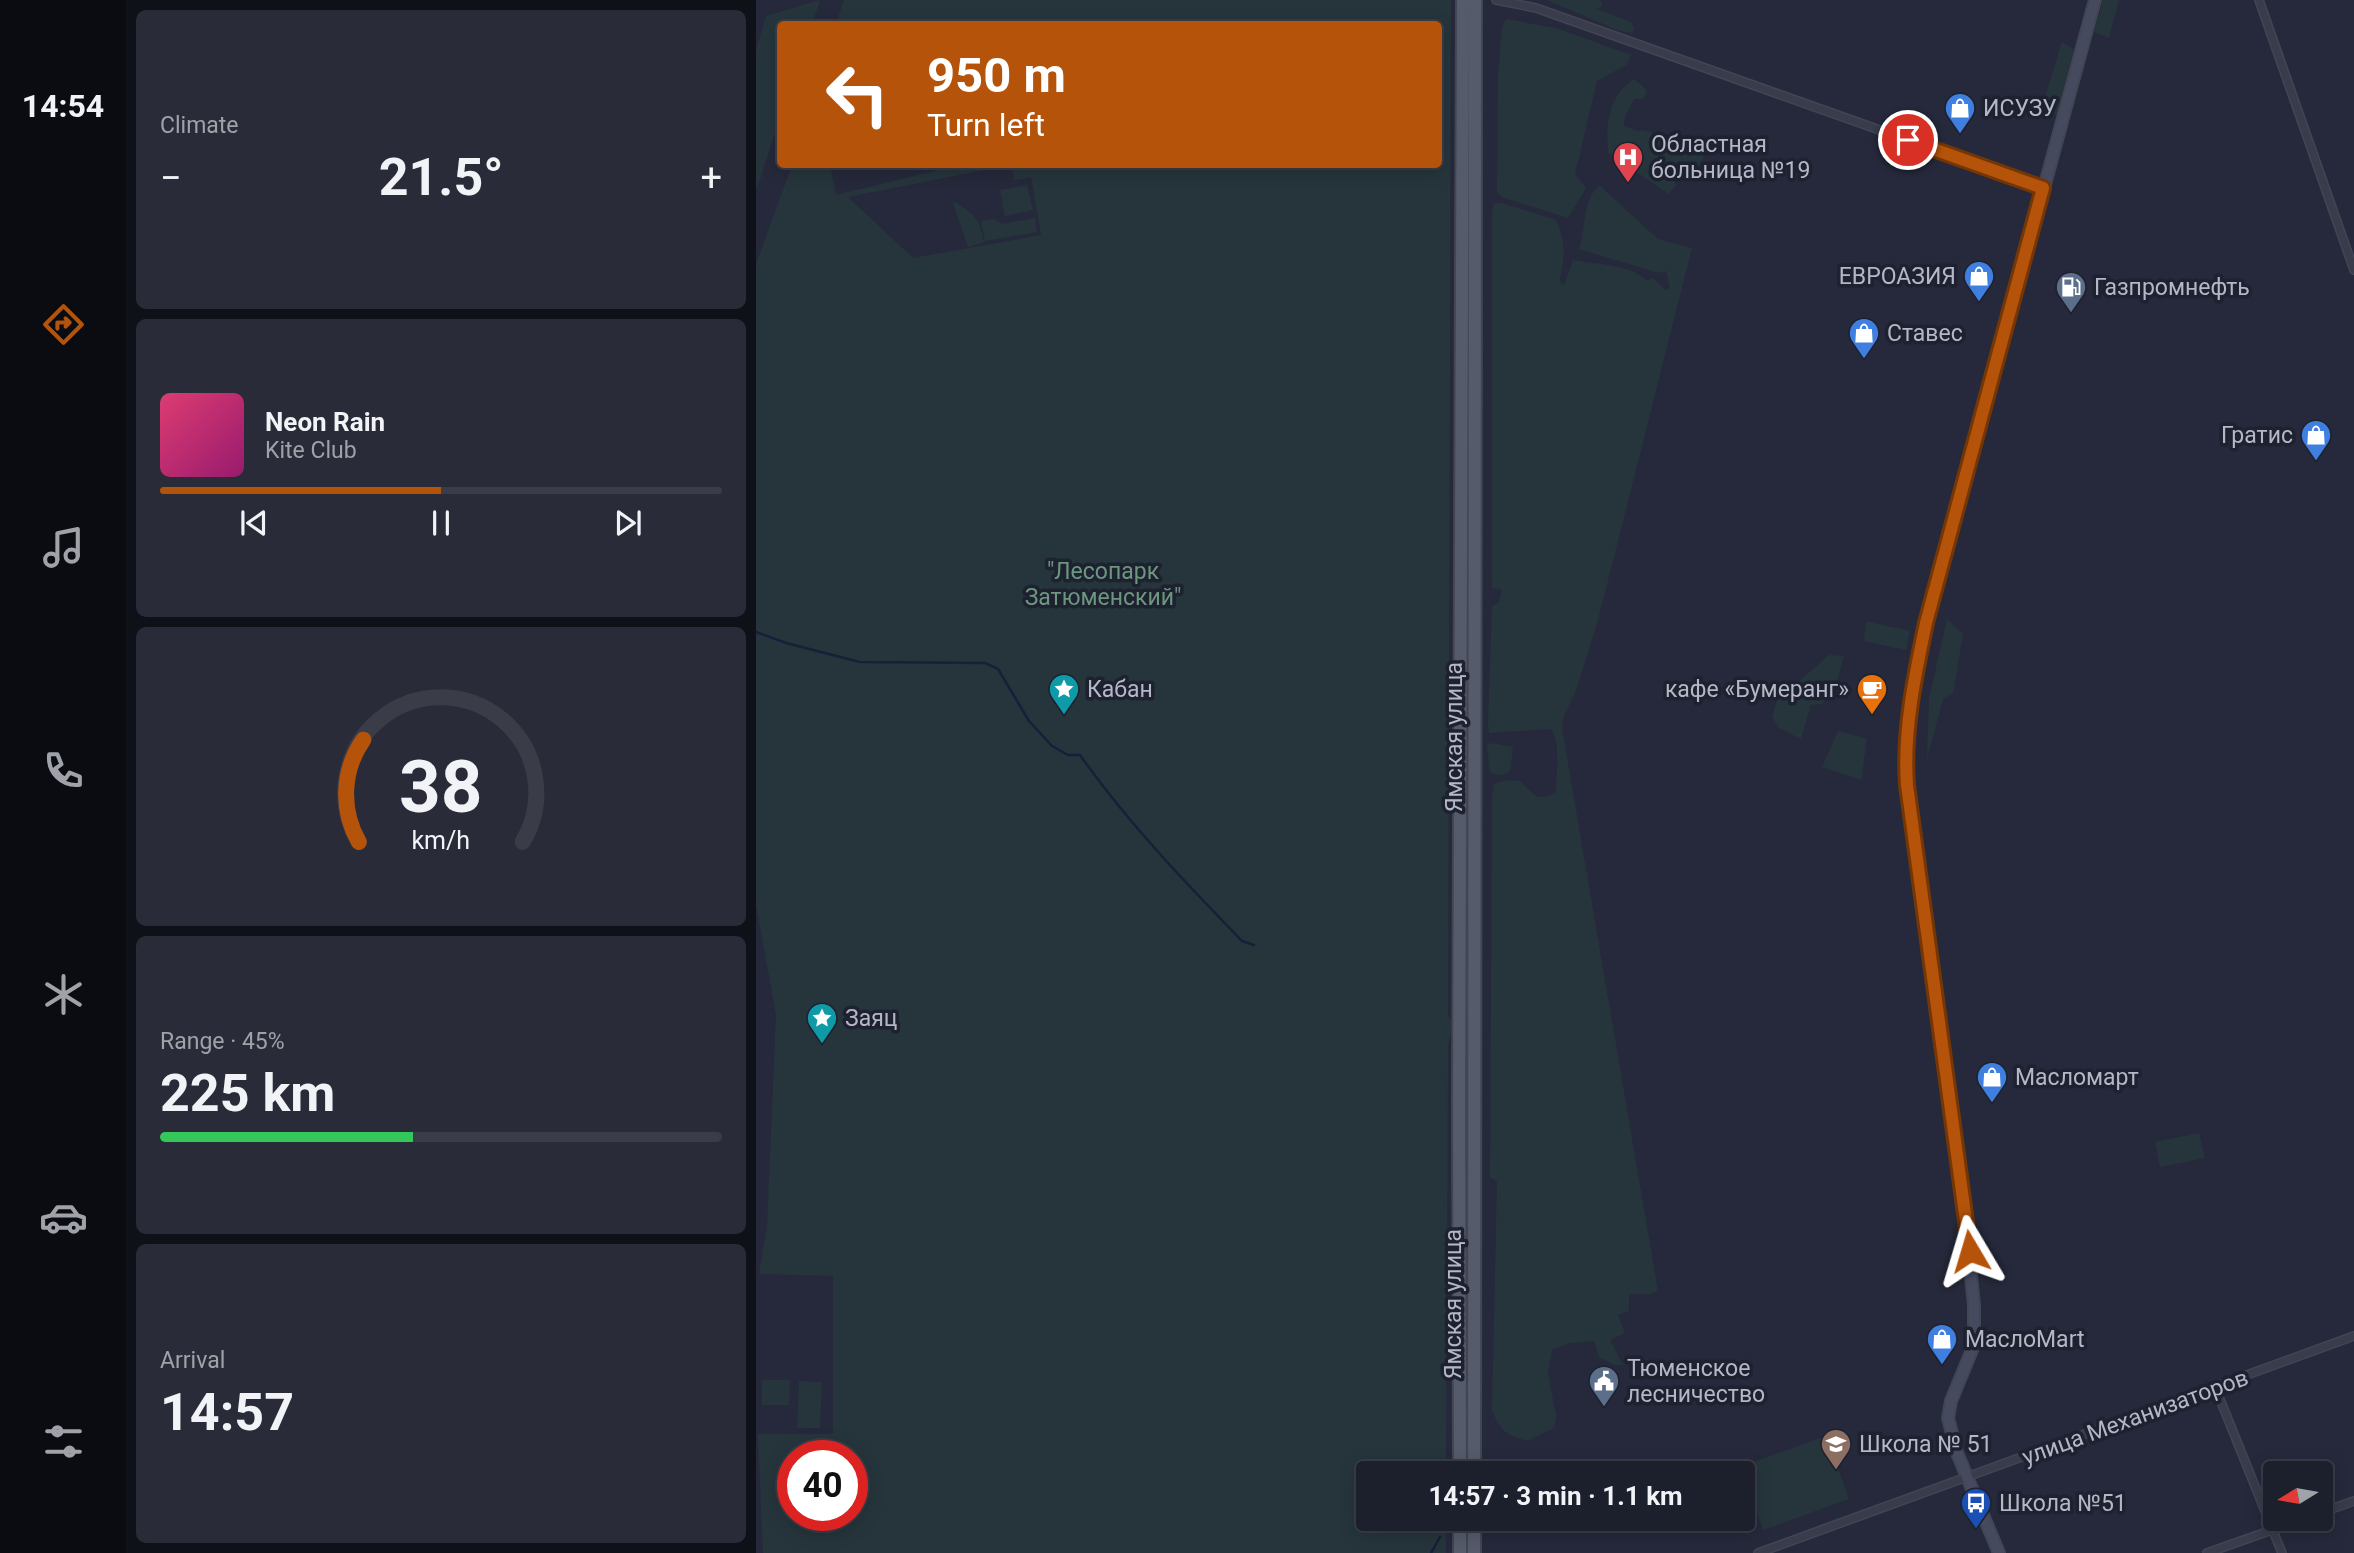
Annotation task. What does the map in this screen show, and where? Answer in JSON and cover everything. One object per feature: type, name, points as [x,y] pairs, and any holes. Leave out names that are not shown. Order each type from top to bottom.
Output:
[{"type":"main road","name":"Ямская улица","points":[[1460,1461],[1463,0]]},
{"type":"main road","name":"Ямская улица","points":[[1474,1461],[1475,0]]},
{"type":"main road","points":[[1461,446],[1475,446]]},
{"type":"main road","points":[[1460,1531],[1460,1553]]},
{"type":"main road","points":[[1474,1531],[1474,1553]]},
{"type":"street","points":[[1496,0],[1536,8],[2043,188]]},
{"type":"street","points":[[1999,1553],[1967,1479],[1952,1438],[1948,1418],[1951,1401],[1974,1345],[1972,1270],[1907,785],[1907,744],[1926,623],[2095,0]]},
{"type":"street","points":[[2259,0],[2354,271]]},
{"type":"street","name":"улица Механизаторов","points":[[1758,1553],[2354,1336]]},
{"type":"street","points":[[2216,1387],[2263,1504]]},
{"type":"street","points":[[2333,1508],[2354,1501]]},
{"type":"street","points":[[2207,1553],[2268,1531]]},
{"type":"street","points":[[2274,1531],[2282,1553]]},
{"type":"green space","points":[[820,0],[813,21],[777,21],[777,127],[756,191],[756,50],[766,16]]},
{"type":"green space","name":"\"Лесопарк Затюменский\"","points":[[844,0],[1451,0],[1448,1016],[1453,1023],[1448,1046],[1446,1461],[1356,1461],[1356,1531],[1446,1531],[1446,1553],[763,1553],[758,1434],[833,1434],[833,1276],[759,1274],[767,1227],[776,1015],[756,905],[756,264],[791,168],[831,168],[836,195],[947,168],[995,168],[848,197],[913,258],[1041,235],[1031,177],[1014,180],[1012,168],[1442,168],[1442,21],[837,21]]},
{"type":"green space","points":[[1547,0],[1600,0],[1603,6],[1596,9],[1631,22],[1634,29],[1632,33],[1617,30]]},
{"type":"green space","points":[[2103,0],[2119,0],[2109,38],[2094,32]]},
{"type":"green space","points":[[1506,19],[1556,28],[1631,55],[1626,65],[1597,81],[1575,174],[1586,188],[1568,218],[1502,197],[1497,192],[1498,76],[1502,28]]},
{"type":"green space","points":[[2062,42],[2074,49],[2056,115],[2041,110]]},
{"type":"green space","points":[[1634,79],[1647,90],[1644,99],[1635,99],[1631,105],[1624,126],[1674,139],[1686,139],[1701,147],[1703,158],[1696,170],[1676,171],[1676,185],[1669,194],[1608,153],[1610,112],[1619,94]]},
{"type":"green space","points":[[1027,185],[1033,210],[1005,216],[1000,190]]},
{"type":"green space","points":[[1599,185],[1658,239],[1692,248],[1598,620],[1562,728],[1658,1291],[1651,1294],[1629,1294],[1629,1311],[1618,1315],[1625,1333],[1610,1340],[1623,1365],[1615,1365],[1599,1357],[1594,1341],[1570,1343],[1552,1350],[1548,1373],[1556,1416],[1554,1428],[1527,1441],[1504,1431],[1492,1410],[1497,1182],[1490,1177],[1492,796],[1494,784],[1506,780],[1520,781],[1537,797],[1556,793],[1557,759],[1556,742],[1551,729],[1489,733],[1492,607],[1499,602],[1502,590],[1492,588],[1492,212],[1494,203],[1501,203],[1556,220],[1562,235],[1563,250],[1559,281],[1564,285],[1573,260],[1622,268],[1647,281],[1653,278],[1665,290],[1670,289],[1666,271],[1659,273],[1579,249],[1587,207]]},
{"type":"green space","points":[[953,203],[975,218],[984,242],[968,247]]},
{"type":"green space","points":[[1035,218],[1037,232],[985,241],[981,221],[994,219],[1002,224]]},
{"type":"green space","points":[[1947,619],[1963,634],[1953,693],[1943,699],[1927,759],[1929,699]]},
{"type":"green space","points":[[1866,621],[1910,631],[1906,650],[1864,641]]},
{"type":"green space","points":[[1829,655],[1844,656],[1837,682],[1822,704],[1811,705],[1801,739],[1779,728],[1772,717],[1777,700]]},
{"type":"green space","points":[[1838,731],[1867,739],[1861,780],[1822,767]]},
{"type":"green space","points":[[1490,743],[1513,747],[1510,771],[1505,774],[1490,772],[1487,745]]},
{"type":"green space","points":[[2199,1133],[2205,1158],[2160,1167],[2155,1142]]},
{"type":"green space","points":[[762,1380],[790,1380],[789,1405],[762,1405]]},
{"type":"green space","points":[[799,1381],[822,1382],[820,1428],[797,1428]]},
{"type":"green space","points":[[1826,1436],[1849,1499],[1763,1530],[1755,1508],[1755,1462]]},
{"type":"waterway","points":[[756,632],[786,643],[860,662],[985,663],[998,669],[1029,721],[1052,746],[1068,755],[1080,755],[1117,804],[1178,874],[1242,941],[1254,945]]},
{"type":"waterway","points":[[1431,1553],[1440,1537]]},
{"type":"place","name":"ИСУЗУ","points":[[1960,135]]},
{"type":"place","name":"Областная больница №19","points":[[1628,184]]},
{"type":"place","name":"ЕВРОАЗИЯ","points":[[1979,303]]},
{"type":"place","name":"Газпромнефть","points":[[2071,314]]},
{"type":"place","name":"Ставес","points":[[1864,360]]},
{"type":"place","name":"Гратис","points":[[2316,462]]},
{"type":"place","name":"Кабан","points":[[1064,716]]},
{"type":"place","name":"кафе «Бумеранг»","points":[[1872,716]]},
{"type":"place","name":"Заяц","points":[[822,1045]]},
{"type":"place","name":"Масломарт","points":[[1992,1104]]},
{"type":"place","name":"МаслоMart","points":[[1942,1366]]},
{"type":"place","name":"Тюменское лесничество","points":[[1604,1408]]},
{"type":"place","name":"Школа № 51","points":[[1836,1471]]},
{"type":"place","name":"Школа №51","points":[[1976,1530]]},
{"type":"route","points":[[1908,140],[2043,188],[1926,623],[1907,744],[1907,785],[1970,1251]]}]
